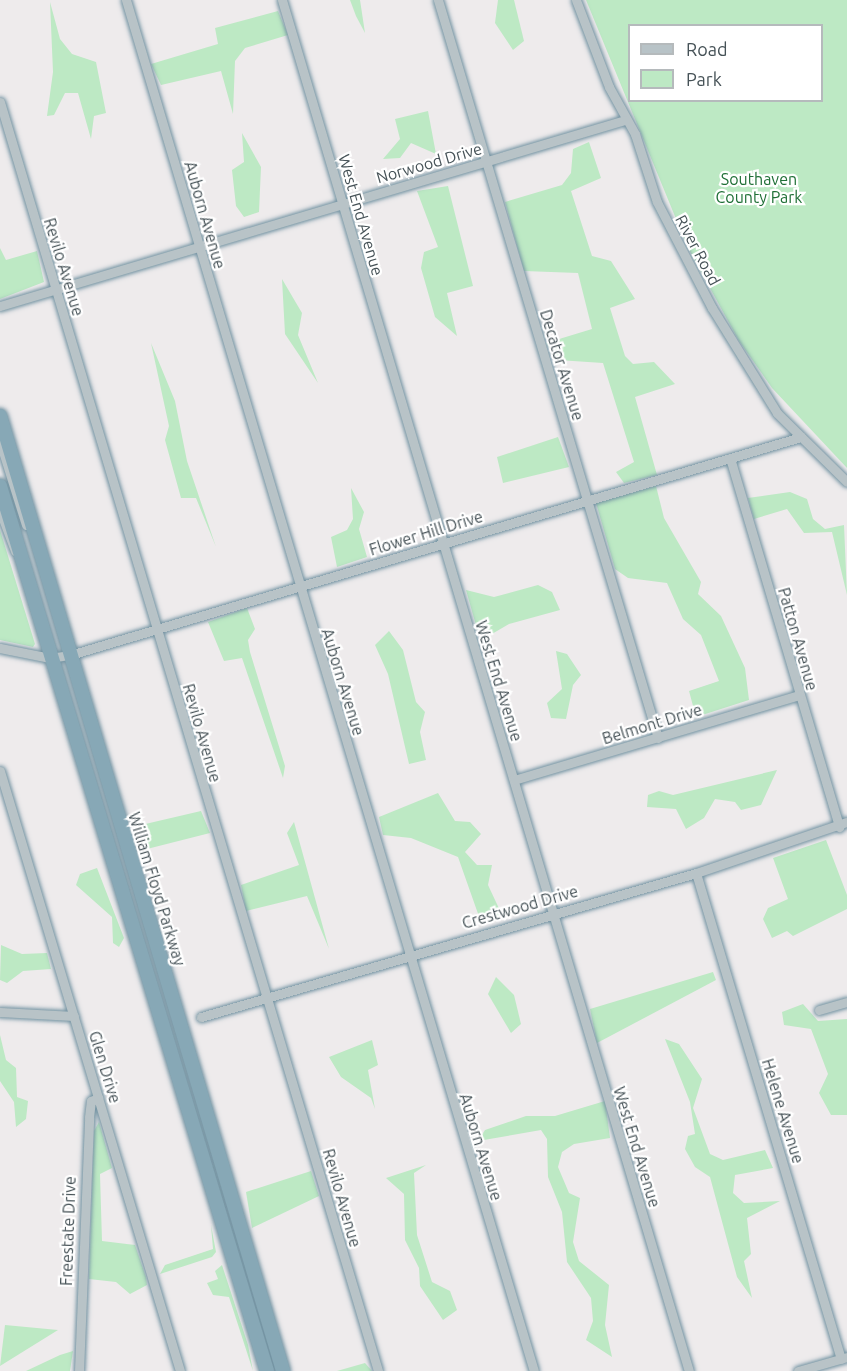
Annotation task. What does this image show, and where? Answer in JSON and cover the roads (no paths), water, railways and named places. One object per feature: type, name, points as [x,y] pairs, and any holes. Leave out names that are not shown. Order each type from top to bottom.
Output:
[{"type":"highway","name":"William Floyd Parkway","points":[[0,416],[40,550],[60,656],[267,1371]]},
{"type":"highway","name":"William Floyd Parkway","points":[[0,486],[21,556],[60,656],[283,1371]]},
{"type":"street","name":"Auborn Avenue","points":[[126,0],[408,954],[534,1371]]},
{"type":"street","name":"West End Avenue","points":[[282,0],[688,1371]]},
{"type":"street","name":"Decator Avenue","points":[[438,0],[658,738]]},
{"type":"street","name":"River Road","points":[[576,0],[657,202],[712,308],[777,413],[847,482]]},
{"type":"street","name":"Revilo Avenue","points":[[0,102],[265,1000],[378,1371]]},
{"type":"street","name":"Norwood Drive","points":[[0,306],[625,120]]},
{"type":"street","name":"Flower Hill Drive","points":[[60,656],[801,437]]},
{"type":"street","points":[[0,442],[27,528],[40,550]]},
{"type":"street","name":"Patton Avenue","points":[[730,458],[799,695],[843,824]]},
{"type":"street","points":[[0,511],[21,556]]},
{"type":"street","points":[[0,648],[60,656]]},
{"type":"street","name":"Belmont Drive","points":[[514,780],[799,695]]},
{"type":"street","name":"Glen Drive","points":[[0,771],[180,1371]]},
{"type":"street","name":"Crestwood Drive","points":[[201,1017],[265,1000],[408,954],[696,873],[843,824]]},
{"type":"street","name":"Helene Avenue","points":[[696,873],[844,1358]]},
{"type":"street","points":[[819,1010],[847,1002]]},
{"type":"street","points":[[0,1012],[74,1016]]},
{"type":"street","name":"Freestate Drive","points":[[79,1371],[89,1117],[91,1101],[98,1098]]},
{"type":"street","points":[[798,1371],[844,1358]]},
{"type":"park label","name":"Southaven County Park","points":[[759,188]]}]
